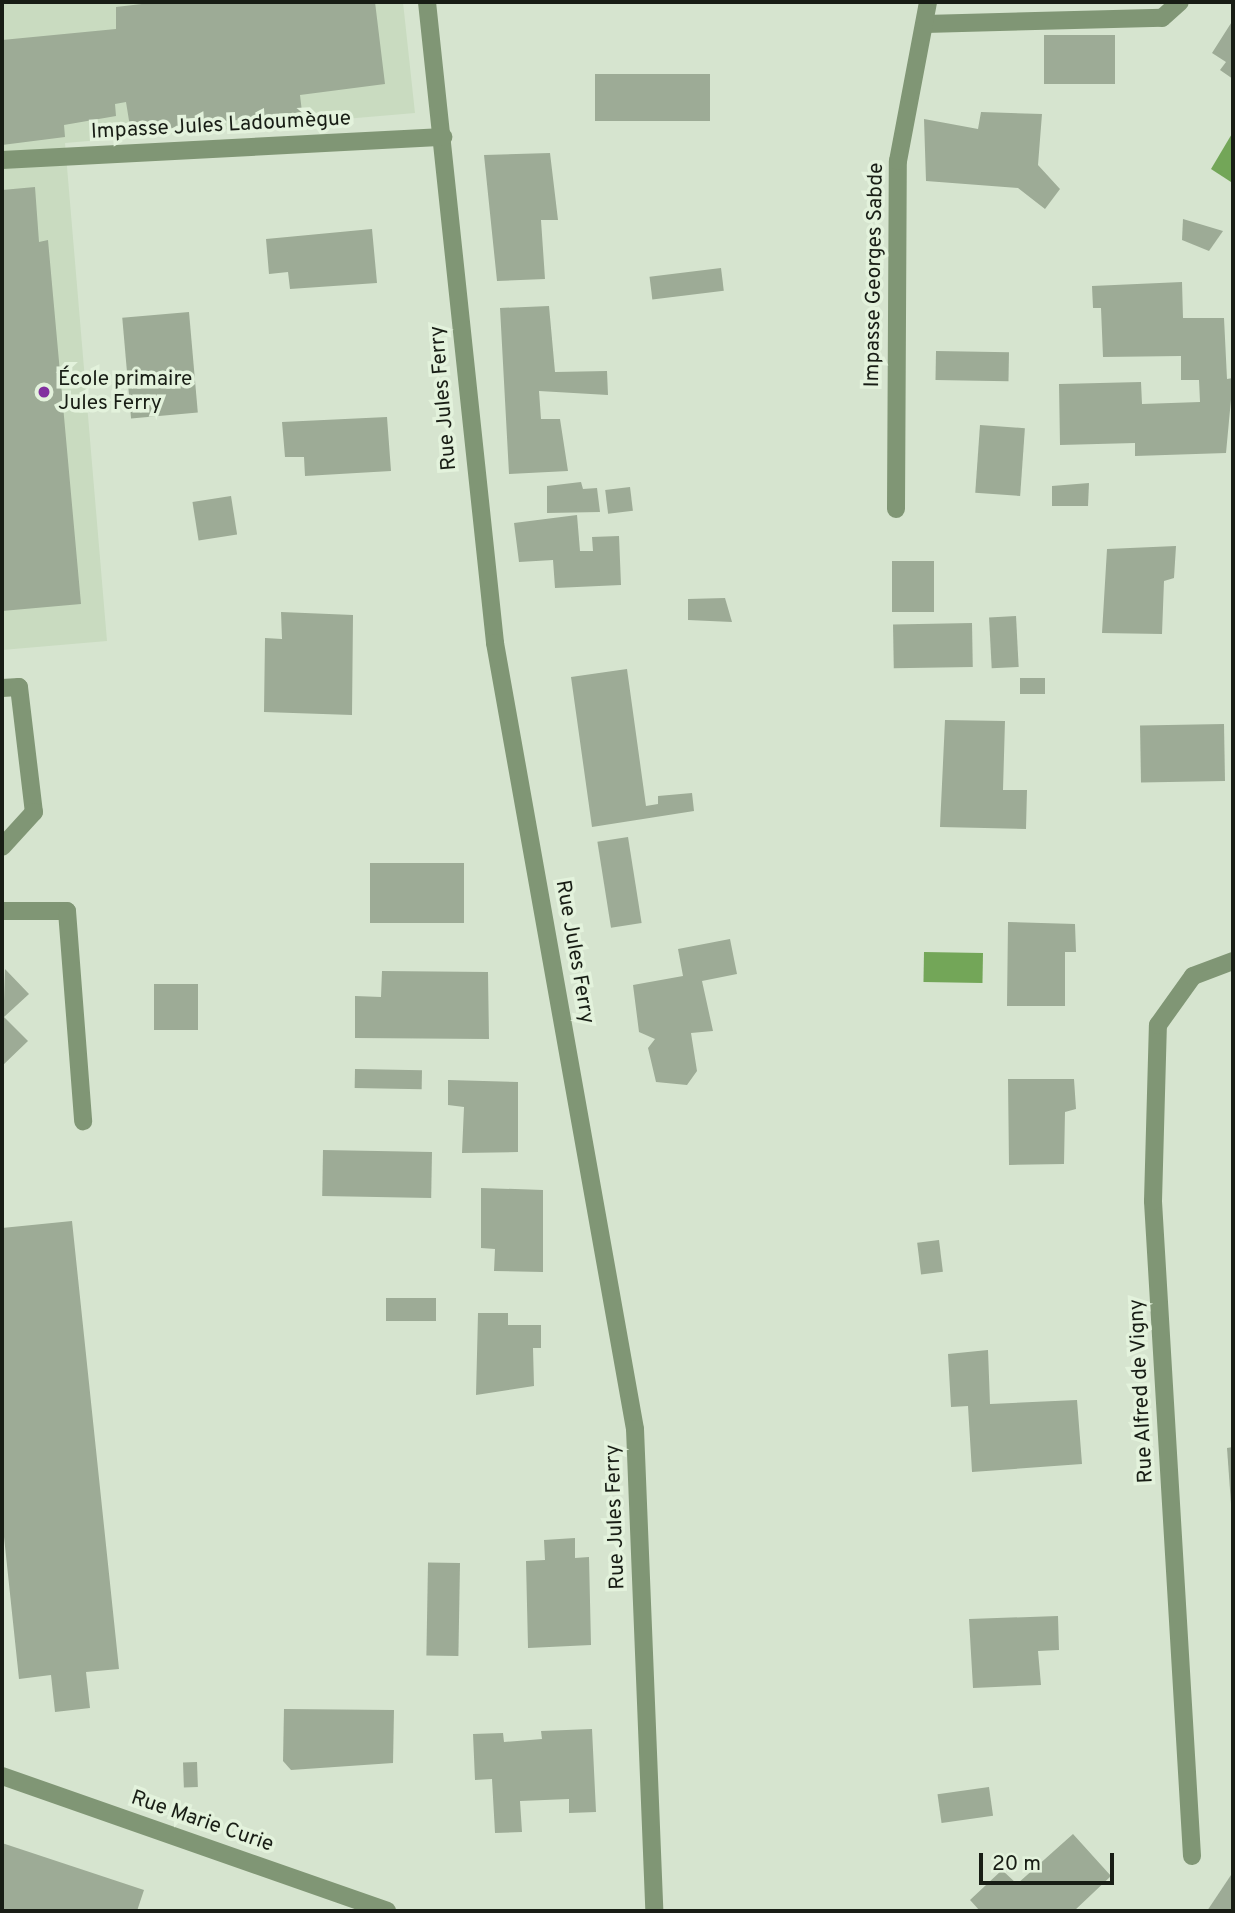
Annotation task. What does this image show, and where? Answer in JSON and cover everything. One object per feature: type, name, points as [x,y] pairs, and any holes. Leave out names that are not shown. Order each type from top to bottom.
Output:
[{"type":"street","name":"Rue Jules Ferry","points":[[427,2],[495,643],[635,1429],[654,1911]]},
{"type":"street","name":"Impasse Georges Sabde","points":[[896,509],[898,162],[928,2]]},
{"type":"street","points":[[925,24],[1162,18],[1180,2]]},
{"type":"street","name":"Impasse Jules Ladoumègue","points":[[2,160],[443,137]]},
{"type":"street","points":[[2,688],[19,687],[34,812],[2,847]]},
{"type":"street","points":[[2,911],[67,911],[83,1121]]},
{"type":"street","name":"Rue Alfred de Vigny","points":[[1192,1856],[1153,1201],[1158,1025],[1193,976],[1233,961]]},
{"type":"street","name":"Rue Marie Curie","points":[[2,1776],[387,1911]]},
{"type":"shaded area","name":"École primaire Jules Ferry","points":[[2,2],[403,2],[415,113],[65,143],[107,641],[2,650]]},
{"type":"shaded area","points":[[1233,132],[1233,179],[1231,182],[1211,169]]},
{"type":"shaded area","points":[[924,952],[983,953],[982,983],[923,982]]},
{"type":"building","points":[[159,2],[375,2],[385,84],[300,95],[302,112],[131,133],[126,102],[115,104],[116,116],[64,125],[65,137],[2,145],[2,40],[116,29],[116,7]]},
{"type":"building","points":[[1233,20],[1233,79],[1220,70],[1226,62],[1212,53]]},
{"type":"building","points":[[1044,35],[1115,35],[1115,84],[1044,84]]},
{"type":"building","points":[[595,74],[710,74],[710,121],[595,121]]},
{"type":"building","points":[[981,112],[1042,114],[1038,165],[1060,189],[1045,209],[1018,188],[926,181],[924,119],[978,129]]},
{"type":"building","points":[[550,153],[558,220],[541,220],[545,279],[497,281],[484,155]]},
{"type":"building","points":[[35,187],[39,242],[48,240],[81,604],[2,611],[2,190]]},
{"type":"building","points":[[1183,219],[1223,231],[1209,251],[1182,240]]},
{"type":"building","points":[[372,229],[377,283],[290,289],[288,272],[269,274],[266,239]]},
{"type":"building","points":[[721,268],[724,291],[652,300],[650,277]]},
{"type":"building","points":[[1182,282],[1183,318],[1224,318],[1227,379],[1233,378],[1226,453],[1135,456],[1135,443],[1060,445],[1059,384],[1141,382],[1142,404],[1200,402],[1199,380],[1181,380],[1181,356],[1103,357],[1101,308],[1093,308],[1092,286]]},
{"type":"building","points":[[549,306],[555,372],[607,371],[608,395],[539,391],[541,419],[560,419],[568,471],[509,474],[500,308]]},
{"type":"building","points":[[189,312],[198,413],[131,418],[122,318]]},
{"type":"building","points":[[936,351],[1009,352],[1008,381],[935,380]]},
{"type":"building","points":[[387,417],[391,471],[305,476],[304,457],[285,457],[282,422]]},
{"type":"building","points":[[980,425],[1025,428],[1020,496],[975,493]]},
{"type":"building","points":[[581,482],[583,489],[597,488],[600,512],[547,513],[547,486]]},
{"type":"building","points":[[1089,483],[1088,506],[1052,506],[1052,486]]},
{"type":"building","points":[[630,487],[633,511],[608,514],[605,490]]},
{"type":"building","points":[[231,496],[237,535],[199,541],[192,502]]},
{"type":"building","points":[[577,515],[580,551],[593,551],[592,537],[619,536],[621,585],[555,588],[553,560],[519,562],[514,523]]},
{"type":"building","points":[[1176,546],[1174,578],[1164,581],[1162,634],[1102,633],[1107,549]]},
{"type":"building","points":[[892,561],[934,561],[934,612],[892,612]]},
{"type":"building","points":[[725,598],[732,622],[688,620],[688,599]]},
{"type":"building","points":[[281,612],[353,615],[352,715],[264,712],[265,638],[282,639]]},
{"type":"building","points":[[1016,616],[1019,667],[992,668],[989,617]]},
{"type":"building","points":[[972,623],[973,667],[894,668],[893,624]]},
{"type":"building","points":[[627,669],[646,806],[658,804],[658,796],[692,793],[694,811],[592,827],[571,677]]},
{"type":"building","points":[[1020,678],[1045,678],[1045,694],[1020,694]]},
{"type":"building","points":[[945,720],[1005,721],[1003,790],[1027,790],[1026,829],[940,827]]},
{"type":"building","points":[[1224,724],[1225,781],[1141,782],[1140,725]]},
{"type":"building","points":[[628,837],[642,923],[611,928],[597,842]]},
{"type":"building","points":[[370,863],[464,863],[464,923],[370,923]]},
{"type":"building","points":[[1008,922],[1075,924],[1076,952],[1065,952],[1065,1006],[1007,1006]]},
{"type":"building","points":[[730,939],[737,974],[702,981],[713,1031],[691,1033],[697,1071],[687,1085],[656,1082],[648,1048],[655,1039],[639,1032],[633,985],[683,976],[678,949]]},
{"type":"building","points":[[5,969],[29,994],[4,1017],[28,1041],[2,1066]]},
{"type":"building","points":[[382,971],[488,972],[489,1039],[355,1038],[355,996],[381,997]]},
{"type":"building","points":[[154,984],[198,984],[198,1030],[154,1030]]},
{"type":"building","points":[[355,1069],[422,1070],[422,1089],[355,1088]]},
{"type":"building","points":[[1008,1079],[1074,1079],[1076,1109],[1065,1112],[1064,1164],[1009,1165]]},
{"type":"building","points":[[448,1080],[518,1082],[518,1152],[462,1153],[464,1107],[448,1105]]},
{"type":"building","points":[[323,1150],[432,1152],[431,1198],[322,1196]]},
{"type":"building","points":[[481,1188],[543,1190],[543,1272],[494,1271],[495,1249],[481,1248]]},
{"type":"building","points":[[72,1221],[119,1669],[86,1672],[90,1708],[55,1712],[51,1675],[19,1679],[2,1518],[2,1228]]},
{"type":"building","points":[[939,1240],[943,1272],[921,1274],[917,1243]]},
{"type":"building","points":[[386,1298],[436,1298],[436,1321],[386,1321]]},
{"type":"building","points":[[478,1313],[508,1313],[508,1325],[541,1325],[541,1348],[533,1348],[534,1386],[476,1395]]},
{"type":"building","points":[[988,1350],[990,1404],[1077,1400],[1082,1464],[972,1472],[968,1406],[951,1407],[948,1354]]},
{"type":"building","points":[[1233,1447],[1233,1504],[1231,1504],[1227,1448]]},
{"type":"building","points":[[575,1538],[575,1558],[589,1557],[591,1645],[528,1648],[526,1561],[545,1560],[544,1540]]},
{"type":"building","points":[[428,1562],[460,1563],[458,1656],[426,1655]]},
{"type":"building","points":[[1058,1616],[1059,1650],[1038,1651],[1041,1685],[973,1688],[969,1619]]},
{"type":"building","points":[[284,1709],[394,1710],[393,1763],[291,1770],[283,1761]]},
{"type":"building","points":[[592,1729],[596,1812],[569,1813],[569,1799],[520,1801],[522,1832],[495,1833],[492,1779],[475,1780],[473,1734],[503,1733],[504,1742],[542,1739],[541,1731]]},
{"type":"building","points":[[183,1762],[197,1762],[198,1787],[184,1787]]},
{"type":"building","points":[[989,1787],[993,1816],[942,1823],[938,1794]]},
{"type":"building","points":[[1073,1834],[1111,1876],[1074,1911],[980,1911],[970,1900],[1002,1870],[1017,1884]]},
{"type":"building","points":[[2,1843],[144,1890],[137,1911],[2,1911]]},
{"type":"building","points":[[1233,1872],[1233,1911],[1207,1911]]},
{"type":"place","name":"École primaire Jules Ferry","points":[[44,392]]}]
